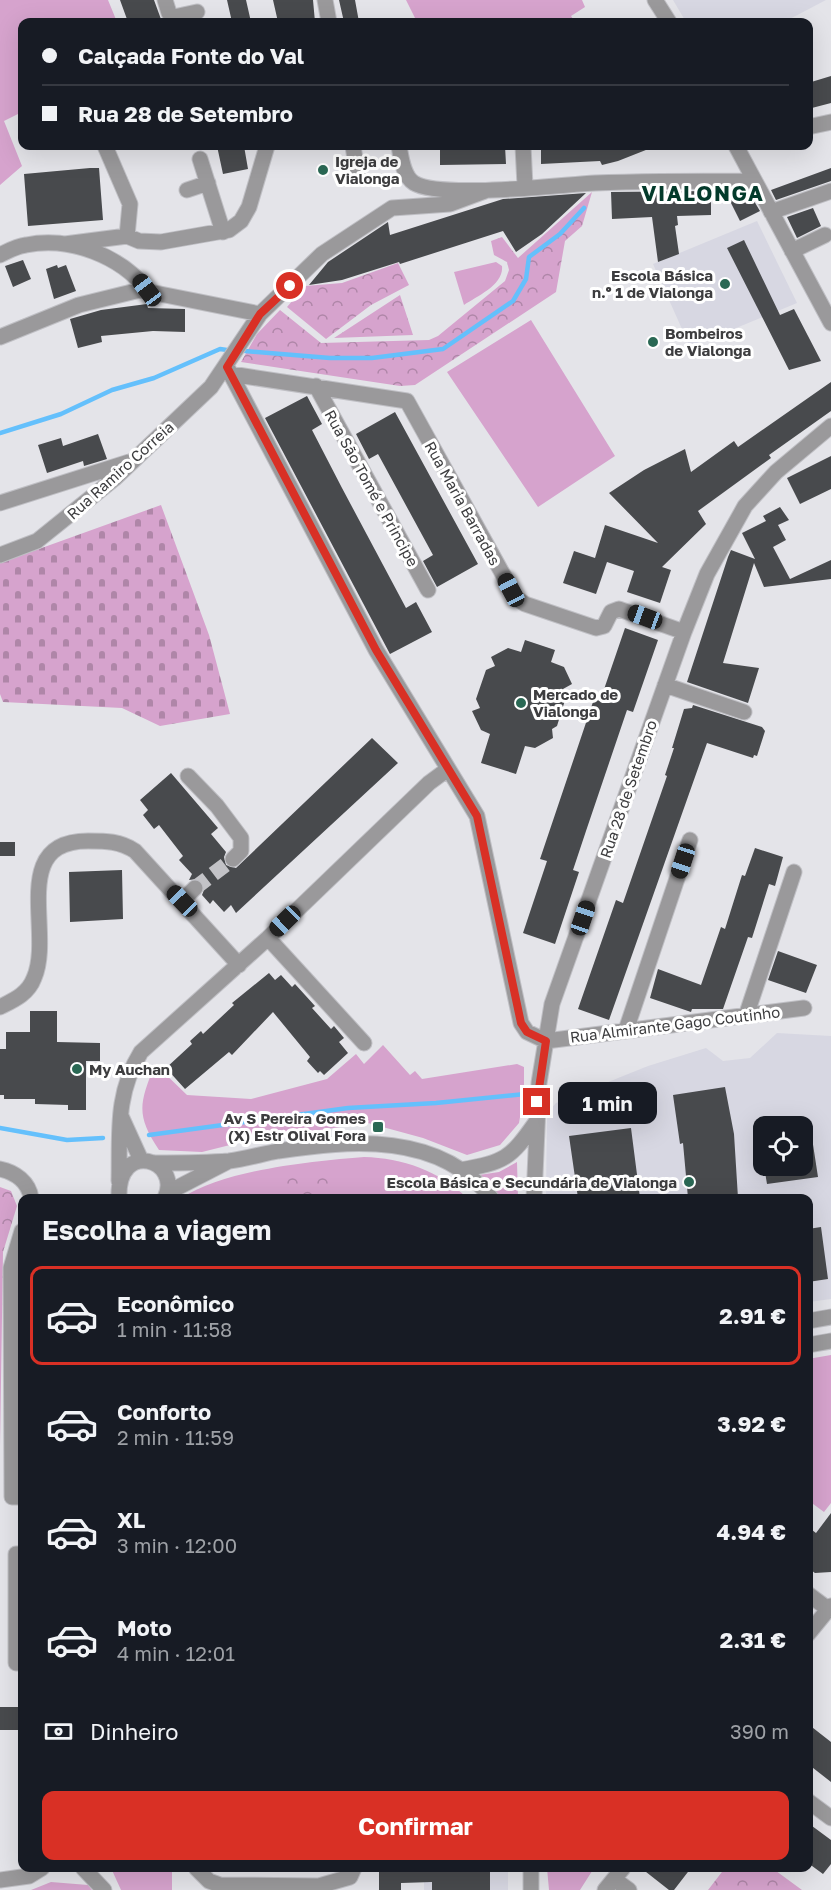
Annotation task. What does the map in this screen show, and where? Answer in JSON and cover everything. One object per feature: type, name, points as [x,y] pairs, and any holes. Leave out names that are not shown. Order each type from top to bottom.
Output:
[{"type":"street","points":[[165,0],[169,13],[174,17],[197,12]]},
{"type":"street","points":[[325,0],[328,18]]},
{"type":"street","points":[[656,0],[667,18]]},
{"type":"street","points":[[813,126],[831,122]]},
{"type":"street","points":[[107,150],[130,204],[127,236]]},
{"type":"street","points":[[0,255],[25,245],[127,236],[139,241],[161,242],[224,232],[237,224],[247,212],[266,150]]},
{"type":"street","points":[[354,150],[358,178]]},
{"type":"street","points":[[400,150],[402,165],[411,181],[423,187],[485,191],[525,186],[597,183],[754,181]]},
{"type":"street","points":[[523,150],[525,186]]},
{"type":"street","points":[[738,150],[830,319]]},
{"type":"street","points":[[200,159],[224,232]]},
{"type":"street","points":[[187,190],[208,183]]},
{"type":"street","points":[[771,212],[831,190]]},
{"type":"street","name":"Rua Ramiro Correia","points":[[0,555],[37,541],[134,460],[229,370],[260,314],[322,254],[386,211],[403,205],[450,204],[485,191]]},
{"type":"street","points":[[792,251],[825,236]]},
{"type":"street","points":[[65,243],[112,259],[135,274],[147,290]]},
{"type":"street","points":[[0,337],[79,305],[118,294],[147,290],[260,314]]},
{"type":"street","points":[[229,370],[376,650],[472,807],[480,827],[521,1023],[527,1032],[546,1041]]},
{"type":"street","name":"Rua Maria Barradas","points":[[229,370],[408,401],[513,594],[520,602],[598,628],[604,626],[611,612],[618,609],[684,632]]},
{"type":"street","name":"Rua São Tomé e Principe","points":[[316,386],[428,590]]},
{"type":"street","name":"Rua 28 de Setembro","points":[[534,1194],[538,1083],[552,1004],[684,632],[707,574],[745,506],[776,472],[831,426]]},
{"type":"street","points":[[0,503],[134,460]]},
{"type":"street","points":[[665,685],[744,712]]},
{"type":"street","points":[[120,1192],[120,1115],[123,1090],[129,1072],[141,1052],[268,938],[422,789],[448,769]]},
{"type":"street","points":[[188,776],[217,806],[241,837],[241,852],[232,859]]},
{"type":"street","points":[[626,1030],[690,840]]},
{"type":"street","points":[[0,1007],[20,997],[34,979],[38,962],[40,872],[47,857],[57,847],[69,841],[121,843],[135,851],[239,965]]},
{"type":"street","points":[[746,1016],[794,872]]},
{"type":"street","points":[[182,901],[195,888]]},
{"type":"street","points":[[268,938],[364,1043]]},
{"type":"street","name":"Rua Almirante Gago Coutinho","points":[[546,1041],[804,1008]]},
{"type":"street","points":[[120,1115],[148,1162],[166,1176],[166,1194]]},
{"type":"street","points":[[460,1170],[489,1165],[506,1158],[516,1150],[536,1122]]},
{"type":"street","points":[[120,1192],[126,1168],[148,1162],[230,1161],[279,1151],[378,1142],[421,1152],[460,1170],[487,1194]]},
{"type":"street","points":[[170,1194],[230,1161]]},
{"type":"street","points":[[0,1169],[17,1175],[26,1184],[30,1194]]},
{"type":"street","points":[[18,1243],[10,1268],[12,1497],[18,1497]]},
{"type":"street","points":[[813,1320],[831,1317]]},
{"type":"street","points":[[813,1344],[831,1341]]},
{"type":"street","points":[[18,1554],[16,1554],[16,1663],[18,1663]]},
{"type":"street","points":[[813,1597],[830,1607],[813,1628]]},
{"type":"street","points":[[813,1805],[831,1818]]},
{"type":"street","points":[[0,1880],[29,1876],[36,1872]]},
{"type":"street","points":[[87,1872],[104,1890]]},
{"type":"street","points":[[200,1872],[209,1881],[220,1885],[319,1886],[350,1877],[352,1872]]},
{"type":"street","points":[[531,1872],[531,1890]]},
{"type":"street","points":[[614,1879],[628,1890]]},
{"type":"shaded area","points":[[673,0],[826,0],[792,18],[684,18]]},
{"type":"shaded area","name":"Escola Básica n.º 1 de Vialonga","points":[[757,221],[797,303],[690,347],[653,264]]},
{"type":"shaded area","name":"Escola Básica e Secundária de Vialonga","points":[[777,1033],[831,1036],[831,1299],[813,1301],[813,1194],[546,1194],[547,1113],[556,1103],[648,1066],[706,1048],[723,1061],[750,1058]]},
{"type":"shaded area","points":[[424,1872],[508,1872],[508,1890],[424,1890]]},
{"type":"green space","points":[[0,0],[108,0],[115,18],[18,18],[18,114],[4,121],[22,166],[0,185]]},
{"type":"green space","points":[[406,0],[582,0],[585,7],[571,16],[572,18],[415,18]]},
{"type":"green space","points":[[592,192],[582,226],[565,241],[556,292],[415,385],[400,386],[241,362],[257,334],[280,310],[321,343],[429,340],[438,336],[505,281],[509,270],[507,262],[494,255],[491,241],[502,237],[518,258]]},
{"type":"green space","points":[[496,262],[502,266],[499,279],[489,289],[464,305],[454,272]]},
{"type":"green space","points":[[398,263],[409,285],[371,305],[326,339],[287,307],[305,286],[342,283]]},
{"type":"green space","points":[[400,295],[413,335],[334,338]]},
{"type":"green space","points":[[531,320],[615,456],[538,507],[447,372]]},
{"type":"green space","points":[[161,505],[209,635],[230,714],[160,726],[122,708],[3,702],[0,694],[0,563]]},
{"type":"green space","points":[[383,1045],[410,1075],[415,1071],[422,1079],[517,1064],[524,1067],[524,1093],[519,1123],[500,1145],[467,1155],[423,1138],[368,1123],[250,1140],[202,1152],[159,1150],[146,1127],[142,1108],[143,1099],[155,1064],[187,1095],[251,1099],[327,1079],[356,1054],[364,1064]]},
{"type":"green space","points":[[364,1157],[406,1163],[433,1173],[462,1194],[189,1194],[221,1180],[244,1174],[320,1161]]},
{"type":"green space","points":[[517,1162],[518,1194],[495,1194],[479,1175],[499,1172]]},
{"type":"green space","points":[[285,1175],[332,1175],[332,1194],[285,1194]]},
{"type":"green space","points":[[0,1187],[11,1191],[17,1206],[3,1252],[0,1446]]},
{"type":"green space","points":[[831,1355],[831,1503],[824,1512],[813,1504],[813,1358]]},
{"type":"green space","points":[[113,1872],[172,1872],[172,1890],[121,1890]]},
{"type":"green space","points":[[547,1872],[591,1872],[580,1890],[549,1890]]},
{"type":"green space","points":[[722,1872],[777,1872],[802,1890],[708,1890]]},
{"type":"green space","points":[[51,1882],[88,1885],[92,1890],[31,1890]]},
{"type":"building","points":[[120,0],[154,0],[161,18],[127,18]]},
{"type":"building","points":[[227,0],[246,0],[250,18],[231,18]]},
{"type":"building","points":[[273,0],[313,0],[315,18],[277,18]]},
{"type":"building","points":[[339,0],[355,0],[358,18],[343,18]]},
{"type":"building","points":[[831,76],[831,103],[813,108],[813,81]]},
{"type":"building","points":[[218,150],[245,150],[248,169],[223,174]]},
{"type":"building","points":[[440,150],[505,150],[506,164],[440,165]]},
{"type":"building","points":[[541,150],[646,150],[602,165],[600,161],[541,164]]},
{"type":"building","points":[[99,168],[103,220],[28,226],[24,174]]},
{"type":"building","points":[[831,168],[831,181],[776,200],[771,190]]},
{"type":"building","points":[[711,191],[711,215],[677,216],[678,225],[675,226],[679,254],[658,262],[652,217],[612,219],[611,192]]},
{"type":"building","points":[[725,191],[748,191],[760,211],[740,221]]},
{"type":"building","points":[[586,193],[542,234],[516,252],[503,231],[400,264],[399,262],[342,280],[309,285],[328,262],[388,222],[390,235],[503,199]]},
{"type":"building","points":[[813,208],[821,226],[797,238],[787,217]]},
{"type":"building","points":[[744,240],[780,315],[794,309],[821,361],[789,370],[727,248]]},
{"type":"building","points":[[23,260],[31,279],[13,287],[5,266]]},
{"type":"building","points":[[57,265],[58,268],[66,265],[76,291],[54,299],[46,269]]},
{"type":"building","points":[[147,304],[148,308],[185,309],[185,332],[153,331],[101,336],[102,342],[78,348],[70,319],[101,310]]},
{"type":"building","points":[[831,382],[831,411],[769,455],[771,458],[698,511],[706,524],[662,567],[671,570],[660,603],[627,592],[634,571],[607,562],[596,594],[563,583],[574,551],[595,558],[605,525],[658,543],[609,493],[644,470],[685,449],[691,472],[734,441],[738,447]]},
{"type":"building","points":[[307,396],[322,424],[312,430],[342,488],[406,608],[416,602],[432,632],[390,654],[265,418]]},
{"type":"building","points":[[395,412],[478,564],[437,587],[423,561],[433,555],[378,454],[369,459],[356,434]]},
{"type":"building","points":[[98,434],[107,459],[84,466],[83,461],[47,473],[38,445],[61,438],[63,446]]},
{"type":"building","points":[[831,456],[831,489],[800,504],[787,478]]},
{"type":"building","points":[[780,507],[789,520],[778,525],[786,540],[773,547],[790,579],[831,560],[831,579],[764,587],[754,563],[723,663],[759,668],[748,703],[687,682],[731,550],[755,559],[742,533],[766,521],[763,516]]},
{"type":"building","points":[[625,628],[658,640],[633,712],[627,710],[586,831],[573,870],[579,872],[555,944],[523,933],[547,861],[540,859],[594,699],[600,701]]},
{"type":"building","name":"Mercado de Vialonga","points":[[525,640],[555,650],[551,662],[564,667],[572,684],[563,689],[566,697],[557,726],[552,729],[553,738],[535,748],[525,746],[516,774],[481,763],[490,734],[481,730],[472,711],[480,708],[476,699],[486,670],[495,666],[491,657],[508,648],[521,652]]},
{"type":"building","points":[[693,705],[762,727],[765,731],[757,756],[754,755],[753,758],[707,743],[609,1020],[578,1009],[616,900],[623,903],[667,776],[665,775],[684,709],[692,708]]},
{"type":"building","points":[[372,738],[398,763],[236,913],[231,905],[224,912],[213,900],[210,904],[202,895],[204,890],[202,882],[197,879],[189,880],[192,874],[179,860],[183,856],[159,825],[154,829],[143,815],[148,810],[140,800],[171,773],[218,828],[211,834],[226,852],[224,857],[226,865],[236,868]]},
{"type":"building","points":[[0,842],[15,842],[15,856],[0,856]]},
{"type":"building","points":[[755,848],[783,857],[775,886],[769,884],[752,938],[748,937],[723,1009],[692,1009],[691,1012],[650,998],[658,969],[701,985],[721,927],[725,929],[742,875],[745,876]]},
{"type":"building","points":[[122,870],[123,919],[70,922],[69,872]]},
{"type":"building","points":[[778,951],[817,965],[806,993],[768,980]]},
{"type":"building","points":[[269,973],[275,980],[281,975],[292,987],[295,984],[315,1006],[312,1008],[331,1029],[334,1026],[344,1038],[339,1042],[348,1053],[324,1075],[320,1071],[318,1073],[307,1061],[310,1057],[273,1012],[232,1055],[229,1052],[185,1089],[166,1068],[192,1044],[190,1041],[201,1031],[203,1034],[234,1005],[232,1003]]},
{"type":"building","points":[[30,1011],[57,1011],[57,1042],[100,1043],[100,1061],[86,1061],[86,1110],[68,1110],[68,1105],[35,1104],[35,1099],[4,1099],[4,1095],[0,1095],[0,1049],[6,1049],[6,1032],[30,1032]]},
{"type":"building","points":[[725,1087],[734,1134],[738,1194],[688,1194],[683,1143],[680,1144],[673,1095]]},
{"type":"building","points":[[631,1128],[639,1194],[577,1194],[569,1136]]},
{"type":"building","points":[[813,1144],[818,1177],[767,1184],[766,1176],[813,1176]]},
{"type":"building","points":[[821,1227],[828,1279],[813,1281],[813,1228]]},
{"type":"building","points":[[831,1513],[831,1572],[813,1572],[813,1531],[816,1533]]},
{"type":"building","points":[[0,1707],[18,1707],[18,1730],[0,1730]]},
{"type":"building","points":[[813,1728],[831,1742],[831,1782],[813,1768]]},
{"type":"building","points":[[813,1827],[831,1840],[831,1864],[823,1874],[813,1867]]},
{"type":"building","points":[[379,1872],[490,1872],[490,1890],[432,1890],[432,1882],[401,1883],[401,1890],[379,1890]]},
{"type":"building","points":[[646,1872],[688,1872],[674,1890],[669,1890]]},
{"type":"waterway","points":[[245,351],[330,358],[372,358],[443,349],[513,301],[526,279],[529,257],[560,234],[584,208]]},
{"type":"waterway","points":[[0,433],[61,414],[112,390],[154,378],[220,349],[227,350]]},
{"type":"waterway","points":[[149,1135],[348,1108],[436,1103],[525,1094]]},
{"type":"waterway","points":[[0,1128],[67,1140],[103,1138]]},
{"type":"tunnel","points":[[195,888],[233,859]]},
{"type":"place","name":"Igreja de Vialonga","points":[[323,170]]},
{"type":"place","name":"Escola Básica n.º 1 de Vialonga","points":[[725,284]]},
{"type":"place","name":"Bombeiros de Vialonga","points":[[653,342]]},
{"type":"place","name":"Mercado de Vialonga","points":[[521,703]]},
{"type":"place","name":"My Auchan","points":[[77,1069]]},
{"type":"place","name":"Av S Pereira Gomes (X) Estr Olival Fora","points":[[378,1127]]},
{"type":"place","name":"Escola Básica e Secundária de Vialonga","points":[[689,1182]]},
{"type":"district","name":"VIALONGA","points":[[703,193]]},
{"type":"route","points":[[290,286],[260,314],[227,367],[376,650],[418,723],[477,816],[494,887],[521,1023],[527,1032],[546,1041],[537,1102]]}]
